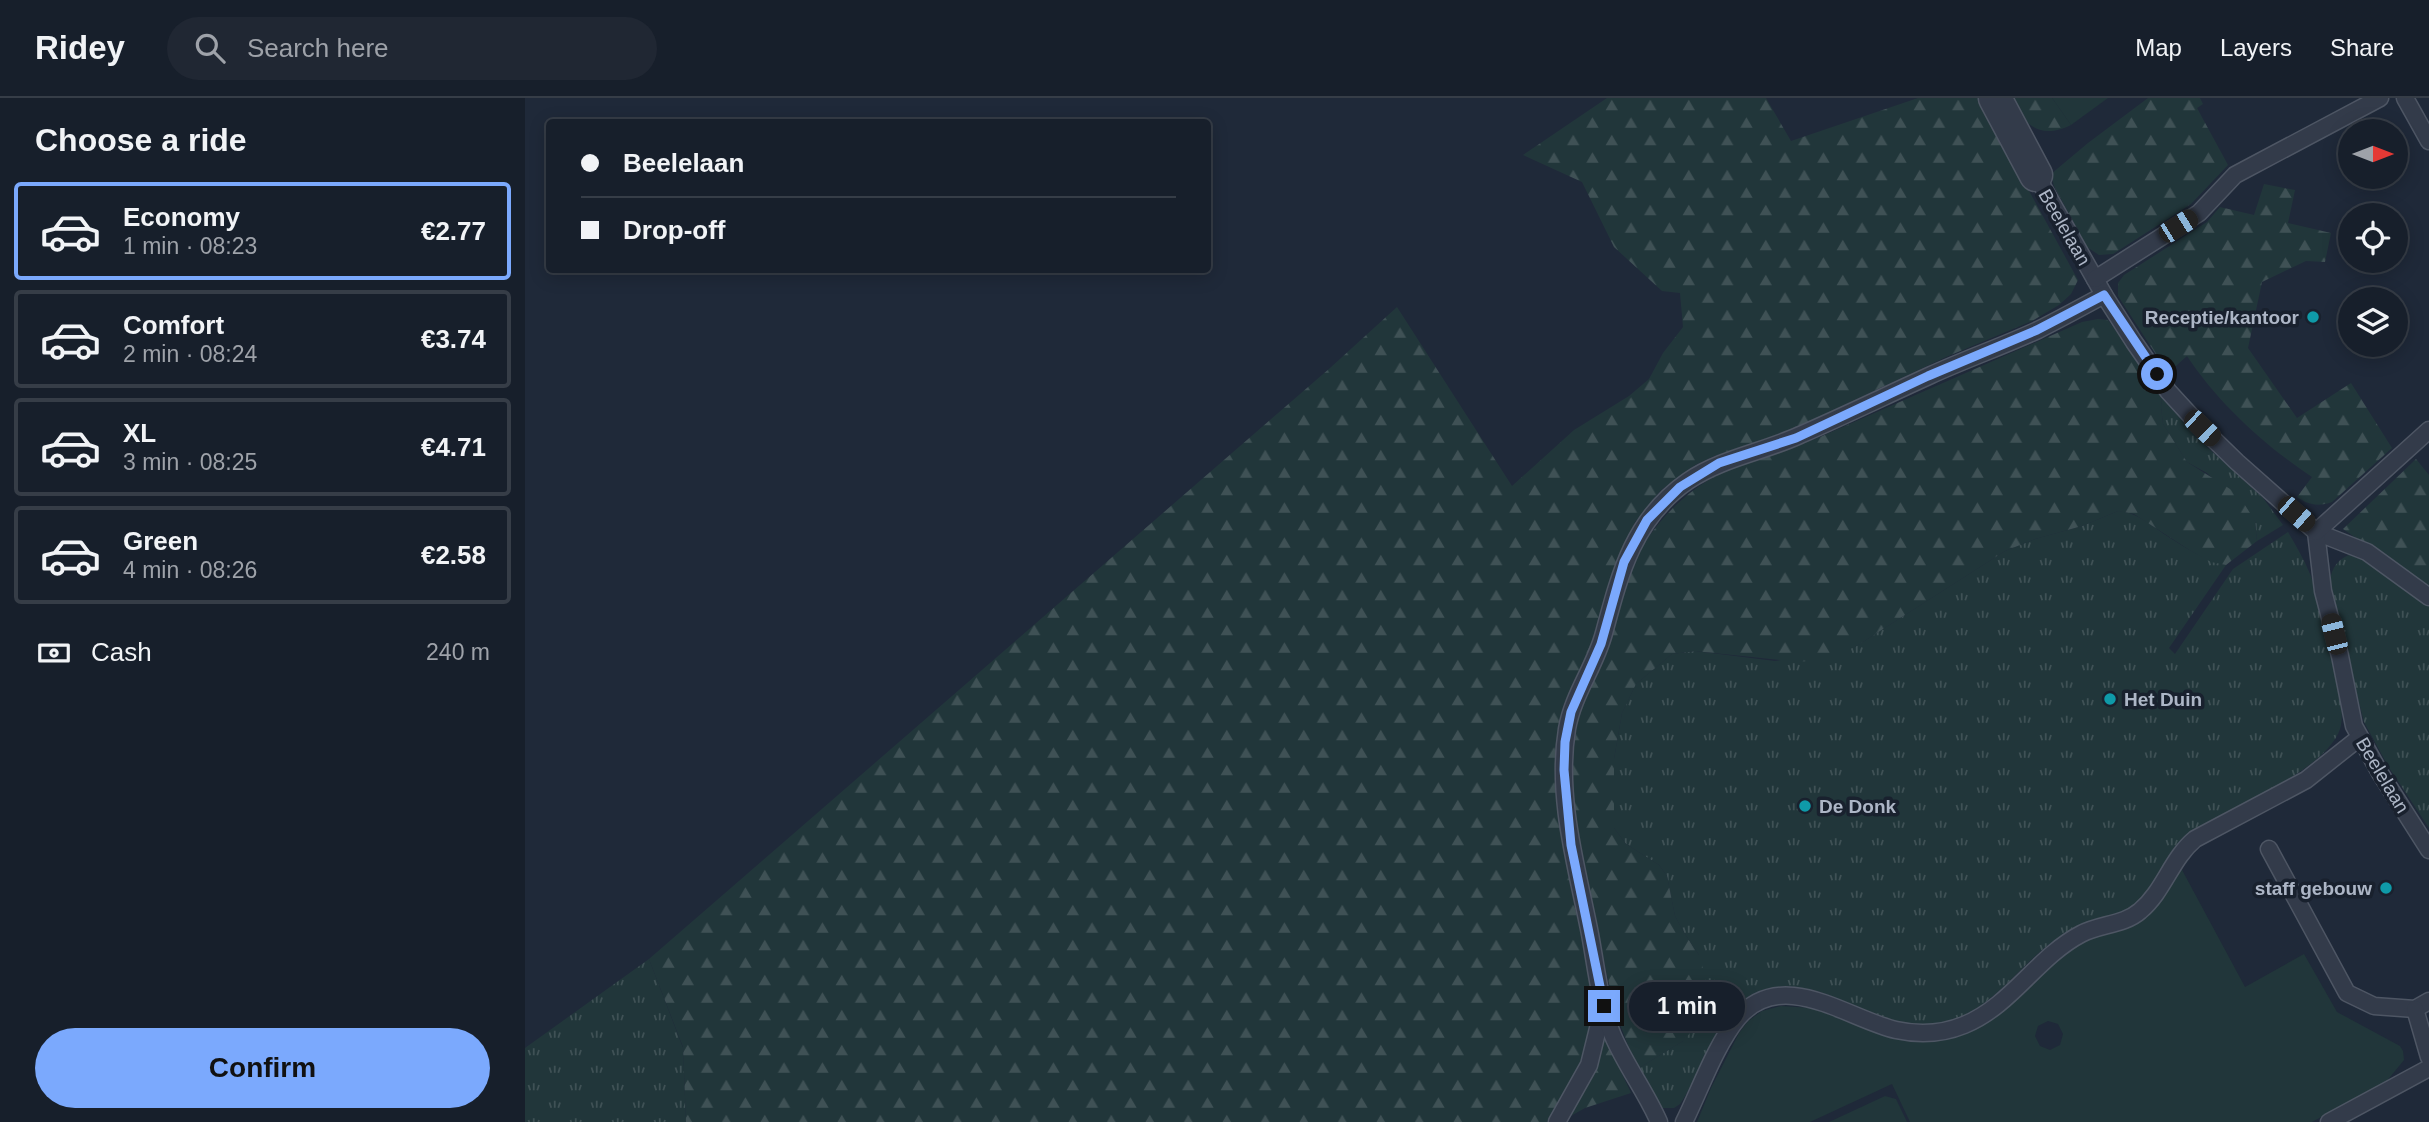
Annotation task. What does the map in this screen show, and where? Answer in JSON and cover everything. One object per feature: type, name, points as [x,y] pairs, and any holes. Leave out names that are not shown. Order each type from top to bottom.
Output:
[{"type":"street","name":"Beelelaan","points":[[1995,98],[2036,175]]},
{"type":"lane","points":[[2095,279],[2199,214],[2235,175],[2380,98]]},
{"type":"lane","points":[[2405,98],[2429,141]]},
{"type":"lane","name":"Beelelaan","points":[[2036,175],[2104,295],[2168,391],[2237,462],[2316,531],[2367,552],[2429,597]]},
{"type":"lane","points":[[1659,1122],[1618,1045],[1604,1006],[1569,833],[1564,770],[1565,742],[1573,704],[1601,644],[1624,562],[1647,520],[1680,487],[1719,463],[1796,438],[1928,376],[2037,330],[2104,295]]},
{"type":"lane","points":[[2316,531],[2429,430]]},
{"type":"lane","name":"Beelelaan","points":[[2316,531],[2323,591],[2354,726],[2429,850]]},
{"type":"lane","points":[[1684,1122],[1729,1032],[1751,1006],[1775,998],[1803,998],[1829,1004],[1884,1026],[1909,1032],[1934,1032],[1966,1024],[1993,1008],[2065,943],[2094,928],[2119,922],[2138,913],[2153,896],[2180,854],[2195,839],[2306,780],[2360,738]]},
{"type":"lane","points":[[2269,849],[2347,993],[2374,1006],[2422,1005],[2429,1057]]},
{"type":"lane","points":[[1557,1122],[1589,1065],[1604,1006]]},
{"type":"lane","points":[[2329,1122],[2429,1068]]},
{"type":"green space","points":[[1607,98],[1766,98],[1791,141],[1918,98],[1978,98],[2078,280],[2071,294],[2059,305],[2032,321],[1946,357],[1791,430],[1695,465],[1661,490],[1635,522],[1617,560],[1594,639],[1563,706],[1556,743],[1559,815],[1570,885],[1592,986],[1595,1016],[1631,1093],[1585,1108],[1560,1122],[686,1122],[683,1047],[649,959],[1397,307],[1512,486],[1574,430],[1629,396],[1649,379],[1663,353],[1683,327],[1680,293],[1662,291],[1614,247],[1582,182],[1523,155]]},
{"type":"green space","points":[[2007,98],[2052,98],[2071,125],[2050,131],[2033,127]]},
{"type":"green space","points":[[2052,98],[2108,98],[2071,125]]},
{"type":"green space","points":[[2148,98],[2200,98],[2203,104],[2197,108],[2228,165],[2191,204],[2113,254],[2099,255],[2087,247],[2054,186],[2051,174]]},
{"type":"green space","points":[[2264,184],[2295,190],[2288,223],[2331,233],[2325,262],[2306,261],[2262,282],[2248,348],[2297,418],[2351,383],[2392,448],[2332,502],[2318,505],[2297,497],[2312,477],[2277,452],[2243,422],[2213,390],[2187,356],[2168,373],[2118,296],[2118,283],[2124,275],[2207,222],[2220,207],[2254,215]]},
{"type":"green space","points":[[2108,320],[2162,396],[2163,424],[2187,462],[2238,494],[2255,521],[2257,541],[2226,565],[2211,562],[2134,514],[2118,511],[2082,526],[2035,539],[2005,551],[1855,647],[1828,658],[1800,662],[1695,651],[1672,654],[1636,684],[1622,713],[1614,759],[1614,828],[1626,844],[1659,865],[1667,876],[1675,916],[1699,955],[1704,971],[1706,997],[1698,1024],[1683,1041],[1639,1068],[1623,1032],[1608,981],[1580,844],[1573,789],[1573,761],[1581,707],[1632,565],[1640,550],[1670,511],[1694,490],[1723,472],[1820,437],[2082,322]]},
{"type":"green space","points":[[2162,396],[2194,435],[2263,498],[2283,525],[2257,541],[2255,521],[2207,473],[2187,462],[2163,424]]},
{"type":"green space","points":[[2416,459],[2429,475],[2429,588],[2343,529]]},
{"type":"green space","points":[[2118,511],[2138,517],[2195,553],[2226,565],[2169,648],[2175,654],[2233,569],[2288,532],[2310,574],[2338,675],[2342,715],[2340,729],[2333,742],[2308,766],[2291,777],[2189,834],[2172,850],[2148,890],[2136,904],[2121,913],[2098,918],[2064,934],[1977,1008],[1941,1023],[1917,1024],[1894,1020],[1804,988],[1781,987],[1757,992],[1732,1011],[1722,1025],[1680,1104],[1674,1108],[1662,1108],[1639,1068],[1683,1041],[1699,955],[1675,916],[1667,876],[1659,865],[1626,844],[1614,828],[1614,759],[1622,713],[1636,684],[1672,654],[1695,651],[1775,661],[1855,647],[2005,551],[2035,539],[2082,526]]},
{"type":"green space","points":[[2349,555],[2363,558],[2429,606],[2429,828],[2388,766],[2364,722],[2330,589],[2333,569]]},
{"type":"green space","points":[[2181,868],[2245,987],[2304,954],[2337,1012],[2400,1046],[2404,1060],[2386,1082],[2312,1122],[1910,1122],[1892,1084],[1810,1122],[1697,1122],[1739,1033],[1748,1021],[1762,1011],[1781,1006],[1812,1008],[1893,1037],[1927,1041],[2019,996],[2062,956],[2082,942],[2137,923],[2154,909]],"holes":[[[2048,1021],[2058,1024],[2063,1034],[2060,1045],[2050,1050],[2040,1046],[2035,1036],[2038,1026]]]},
{"type":"green space","points":[[649,959],[683,1048],[686,1122],[525,1122],[525,1048]]},
{"type":"green space","points":[[1885,1096],[1896,1099],[1907,1122],[1829,1122]]},
{"type":"place","name":"Receptie/kantoor","points":[[2313,317]]},
{"type":"place","name":"Het Duin","points":[[2110,699]]},
{"type":"place","name":"De Donk","points":[[1805,806]]},
{"type":"place","name":"staff gebouw","points":[[2386,888]]},
{"type":"route","points":[[1604,1006],[1567,820],[1565,742],[1581,683],[1601,644],[1624,562],[1647,520],[1680,487],[1719,463],[1796,438],[1928,376],[2037,330],[2104,295],[2157,374]]}]
